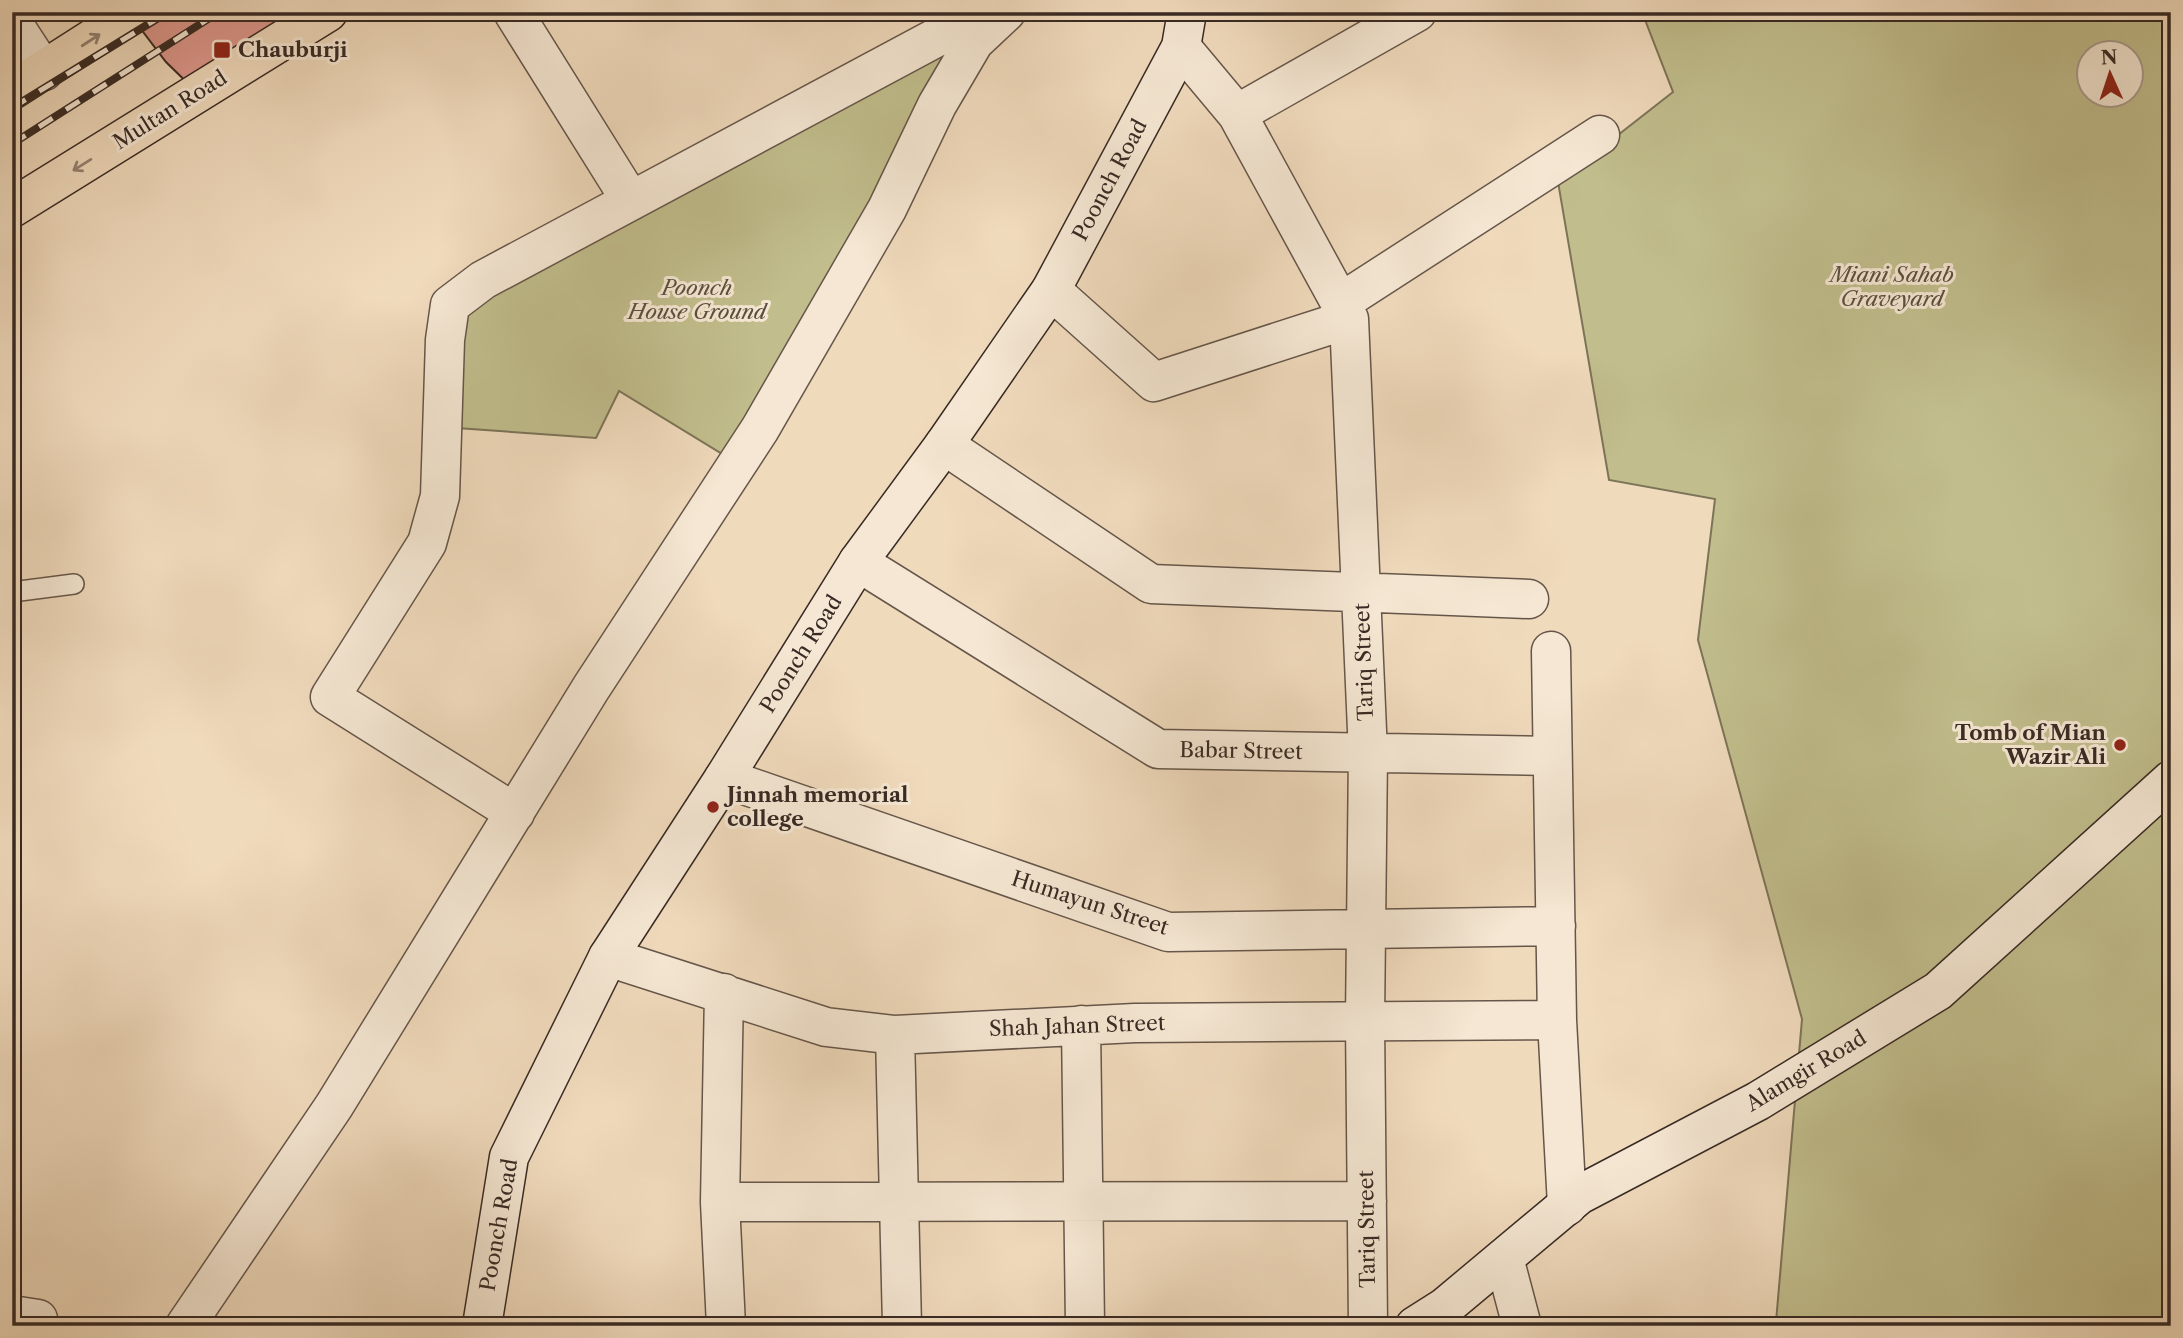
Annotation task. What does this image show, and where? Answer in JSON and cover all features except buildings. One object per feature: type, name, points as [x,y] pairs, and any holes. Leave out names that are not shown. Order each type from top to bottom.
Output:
[{"type":"main road","points":[[28,80],[134,12]]},
{"type":"main road","name":"Multan Road","points":[[12,208],[328,12]]},
{"type":"street","points":[[513,12],[631,201]]},
{"type":"street","points":[[514,813],[330,697],[427,543],[440,496],[445,340],[450,305],[483,280],[984,12]]},
{"type":"street","points":[[185,1326],[334,1106],[591,688],[760,429],[887,209],[937,105],[974,42],[1006,12]]},
{"type":"street","points":[[1237,114],[1417,12]]},
{"type":"street","points":[[12,22],[28,80]]},
{"type":"street","name":"Tariq Street","points":[[1184,30],[1237,114],[1344,311],[1362,592],[1368,753],[1365,1021],[1368,1326]]},
{"type":"street","name":"Poonch Road","points":[[482,1326],[509,1157],[608,957],[724,778],[858,562],[944,445],[1051,290],[1184,30]]},
{"type":"street","points":[[1051,290],[1154,382],[1344,311],[1600,135]]},
{"type":"street","points":[[944,445],[1151,584],[1529,599]]},
{"type":"street","name":"Babar Street","points":[[858,562],[1158,749],[1552,756]]},
{"type":"street","points":[[1551,652],[1557,1020],[1567,1206]]},
{"type":"street","name":"Humayun Street","points":[[724,778],[1168,932],[1556,926]]},
{"type":"street","name":"Alamgir Road","points":[[1415,1326],[1445,1307],[1579,1195],[1758,1101],[1938,991],[2171,779]]},
{"type":"street","name":"Shah Jahan Street","points":[[608,957],[826,1027],[895,1035],[1081,1025],[1557,1020]]},
{"type":"street","points":[[724,993],[720,1202],[726,1326]]},
{"type":"street","points":[[1081,1025],[1085,1326]]},
{"type":"street","points":[[895,1035],[902,1326]]},
{"type":"street","points":[[720,1202],[1367,1201]]},
{"type":"street","points":[[1504,1258],[1522,1326]]},
{"type":"lane","points":[[12,592],[74,584]]},
{"type":"green space","name":"Poonch House Ground","points":[[984,12],[737,463],[619,391],[596,438],[443,427],[450,305]]},
{"type":"green space","name":"Miani Sahab Graveyard","points":[[1642,12],[2171,12],[2171,1326],[1768,1326],[1776,1322],[1802,1019],[1698,640],[1715,499],[1609,480],[1558,182],[1673,92]]},
{"type":"railway","points":[[12,108],[168,12]]},
{"type":"railway","points":[[12,144],[219,12]]},
{"type":"place","name":"Chauburji","points":[[222,50]]},
{"type":"place","name":"Tomb of Mian Wazir Ali","points":[[2120,745]]},
{"type":"place","name":"Jinnah memorial college","points":[[713,807]]}]
